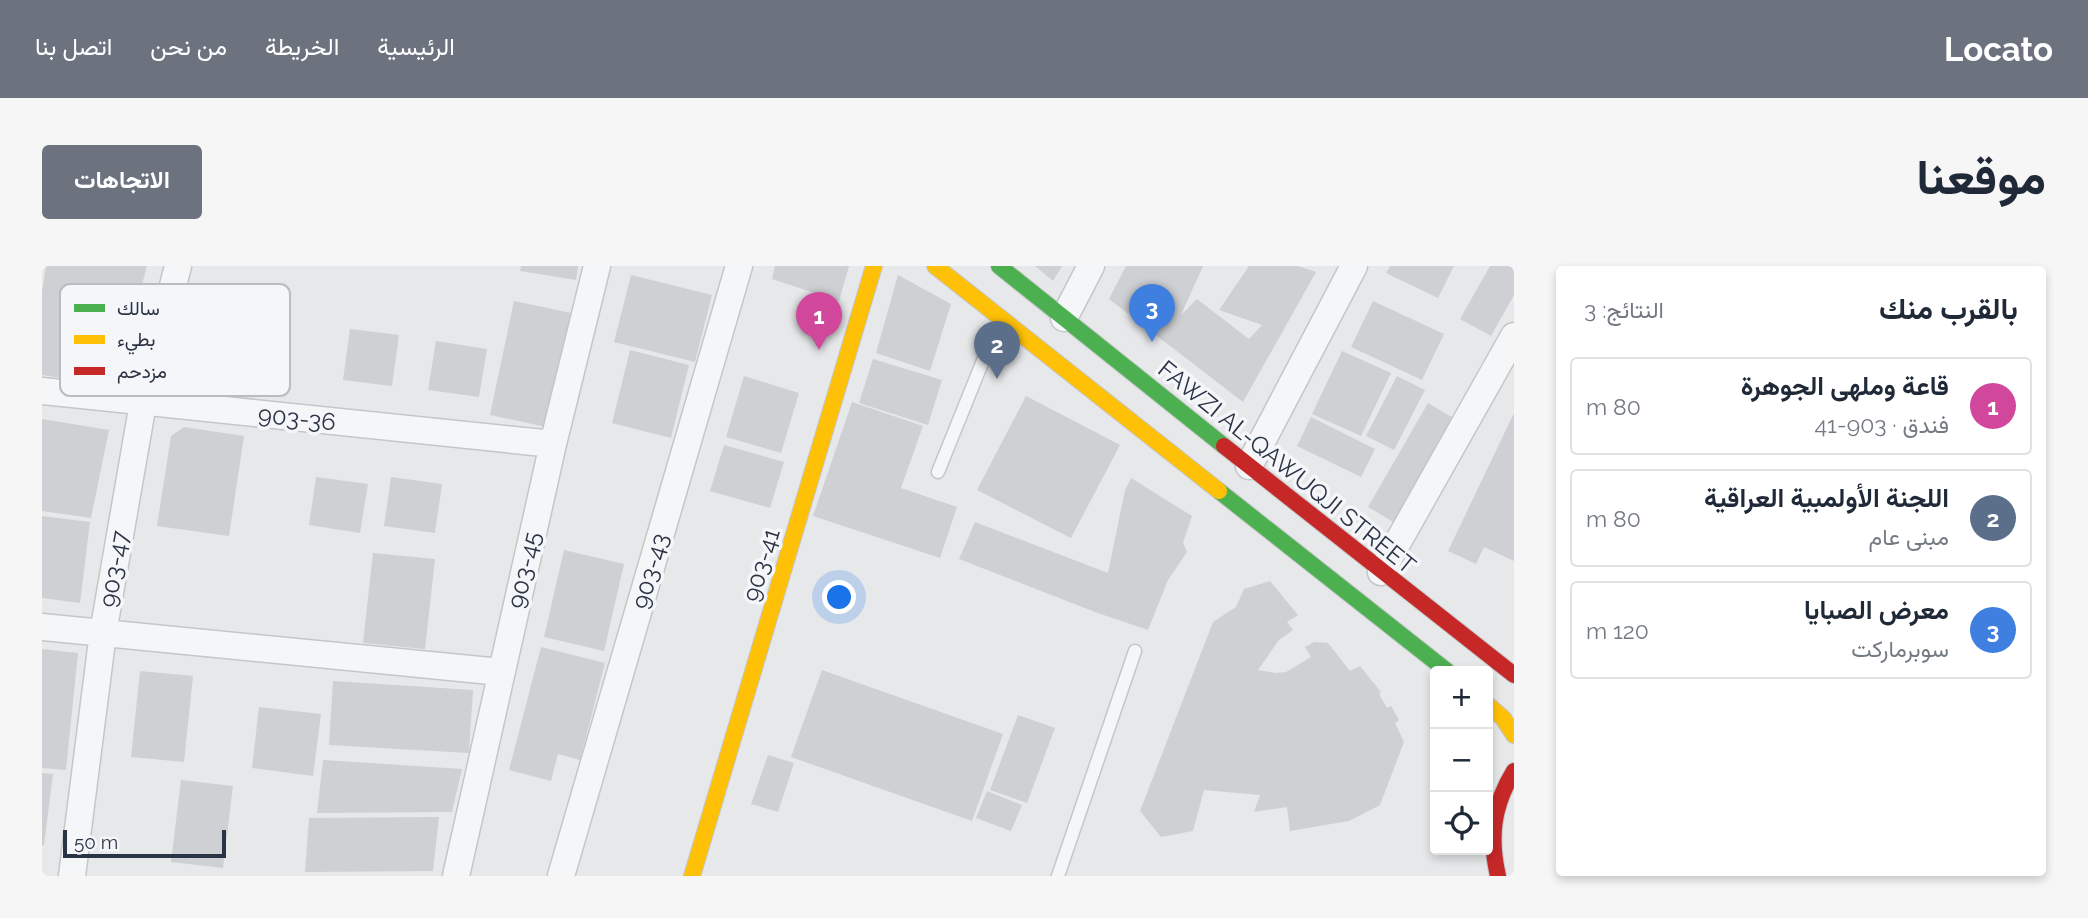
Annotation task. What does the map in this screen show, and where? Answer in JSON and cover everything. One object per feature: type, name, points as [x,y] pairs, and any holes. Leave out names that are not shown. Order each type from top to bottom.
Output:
[{"type":"street","name":"903-47","points":[[172,284],[177,266]]},
{"type":"street","name":"903-45","points":[[456,876],[553,444],[597,266]]},
{"type":"street","name":"903-43","points":[[561,876],[739,266]]},
{"type":"street","name":"903-41","points":[[692,876],[874,266]]},
{"type":"street","points":[[935,266],[1441,666]]},
{"type":"street","name":"FAWZI AL-QAWUQJI STREET","points":[[999,266],[1514,675]]},
{"type":"street","points":[[1064,318],[1091,266]]},
{"type":"street","points":[[1249,466],[1354,266]]},
{"type":"street","points":[[1381,572],[1514,337]]},
{"type":"street","name":"903-36","points":[[42,391],[60,393]]},
{"type":"street","name":"903-36","points":[[88,396],[553,444]]},
{"type":"street","name":"903-47","points":[[72,876],[103,634],[144,396]]},
{"type":"street","points":[[42,627],[501,672]]},
{"type":"street","points":[[1493,709],[1503,718],[1514,735]]},
{"type":"street","points":[[1498,876],[1491,839],[1497,804],[1514,771]]},
{"type":"street","points":[[1477,870],[1493,857]]},
{"type":"lane","points":[[938,472],[1000,317]]},
{"type":"lane","points":[[1058,876],[1135,651]]},
{"type":"building","points":[[46,266],[147,266],[142,284],[60,284],[60,378],[42,375],[42,292]]},
{"type":"building","points":[[521,266],[578,266],[576,280],[520,271]]},
{"type":"building","points":[[775,266],[849,266],[839,301],[772,279]]},
{"type":"building","points":[[1035,266],[1062,266],[1053,281]]},
{"type":"building","points":[[1126,266],[1203,266],[1181,315],[1197,299],[1249,339],[1262,325],[1219,310],[1249,266],[1298,266],[1316,272],[1243,402],[1109,299]]},
{"type":"building","points":[[1390,266],[1454,266],[1438,298],[1386,273]]},
{"type":"building","points":[[1490,266],[1514,266],[1514,295],[1491,336],[1460,319]]},
{"type":"building","points":[[631,275],[712,295],[695,362],[614,342]]},
{"type":"building","points":[[898,275],[951,304],[930,371],[876,353]]},
{"type":"building","points":[[514,301],[571,313],[546,427],[490,415]]},
{"type":"building","points":[[1373,301],[1444,334],[1422,380],[1351,347]]},
{"type":"building","points":[[350,329],[399,335],[392,386],[343,380]]},
{"type":"building","points":[[436,341],[487,349],[479,397],[428,390]]},
{"type":"building","points":[[630,350],[689,365],[671,438],[612,423]]},
{"type":"building","points":[[1342,351],[1391,373],[1361,436],[1312,414]]},
{"type":"building","points":[[873,359],[942,380],[928,425],[859,403]]},
{"type":"building","points":[[744,376],[799,393],[781,453],[726,437]]},
{"type":"building","points":[[1397,376],[1425,390],[1394,450],[1366,436]]},
{"type":"building","points":[[1026,396],[1120,445],[1071,538],[977,490]]},
{"type":"building","points":[[852,402],[923,426],[901,488],[957,507],[940,558],[813,516]]},
{"type":"building","points":[[1428,403],[1455,419],[1395,523],[1368,507]]},
{"type":"building","points":[[1514,413],[1514,561],[1484,547],[1476,564],[1448,551]]},
{"type":"building","points":[[1311,417],[1375,449],[1361,477],[1297,446]]},
{"type":"building","points":[[42,419],[109,430],[91,518],[42,511]]},
{"type":"building","points":[[184,427],[244,436],[229,536],[157,526],[171,436]]},
{"type":"building","points":[[724,445],[784,462],[770,508],[710,491]]},
{"type":"building","points":[[316,477],[368,484],[360,533],[309,525]]},
{"type":"building","points":[[391,477],[442,484],[435,533],[384,526]]},
{"type":"building","points":[[1131,478],[1192,516],[1183,543],[1187,552],[1168,580],[1148,630],[959,559],[975,522],[1108,573],[1125,490]]},
{"type":"building","points":[[42,516],[90,522],[80,603],[42,598]]},
{"type":"building","points":[[564,550],[624,564],[604,651],[544,637]]},
{"type":"building","points":[[373,553],[435,559],[425,649],[363,643]]},
{"type":"building","points":[[1270,581],[1298,615],[1287,622],[1293,630],[1279,640],[1258,670],[1286,672],[1311,657],[1305,647],[1314,642],[1328,643],[1350,671],[1360,666],[1381,692],[1379,694],[1387,708],[1391,706],[1399,720],[1395,723],[1404,742],[1380,805],[1349,821],[1290,831],[1287,807],[1254,812],[1260,795],[1204,790],[1193,831],[1161,837],[1140,811],[1213,622],[1236,607],[1244,589]]},
{"type":"building","points":[[541,647],[605,663],[580,760],[558,754],[551,781],[509,770]]},
{"type":"building","points":[[42,649],[78,653],[66,770],[42,768]]},
{"type":"building","points":[[822,670],[1003,734],[972,821],[791,757]]},
{"type":"building","points":[[140,671],[193,676],[184,762],[131,757]]},
{"type":"building","points":[[333,681],[473,690],[469,753],[329,745]]},
{"type":"building","points":[[259,707],[321,714],[313,776],[252,768]]},
{"type":"building","points":[[1018,715],[1055,728],[1027,803],[990,790]]},
{"type":"building","points":[[768,755],[794,763],[778,812],[751,804]]},
{"type":"building","points":[[323,760],[462,769],[452,812],[317,813]]},
{"type":"building","points":[[42,773],[53,774],[44,845],[42,845]]},
{"type":"building","points":[[181,780],[233,786],[223,868],[171,862]]},
{"type":"building","points":[[987,791],[1022,805],[1011,831],[976,818]]},
{"type":"building","points":[[439,817],[433,871],[305,872],[309,818]]},
{"type":"traffic: fast","points":[[999,266],[1224,446]]},
{"type":"traffic: fast","points":[[1219,491],[1441,666]]},
{"type":"traffic: slow","points":[[692,876],[874,266]]},
{"type":"traffic: slow","points":[[935,266],[1219,491]]},
{"type":"traffic: slow","points":[[1493,709],[1503,718],[1514,735]]},
{"type":"traffic: jam","points":[[1224,446],[1514,675]]},
{"type":"traffic: jam","points":[[1498,876],[1494,848],[1495,822],[1501,796],[1514,771]]},
{"type":"place","name":"معرض الصبايا","points":[[1152,342]]},
{"type":"place","name":"قاعة وملهى الجوهرة","points":[[819,350]]},
{"type":"place","name":"اللجنة الأولمبية العراقية","points":[[997,379]]}]
